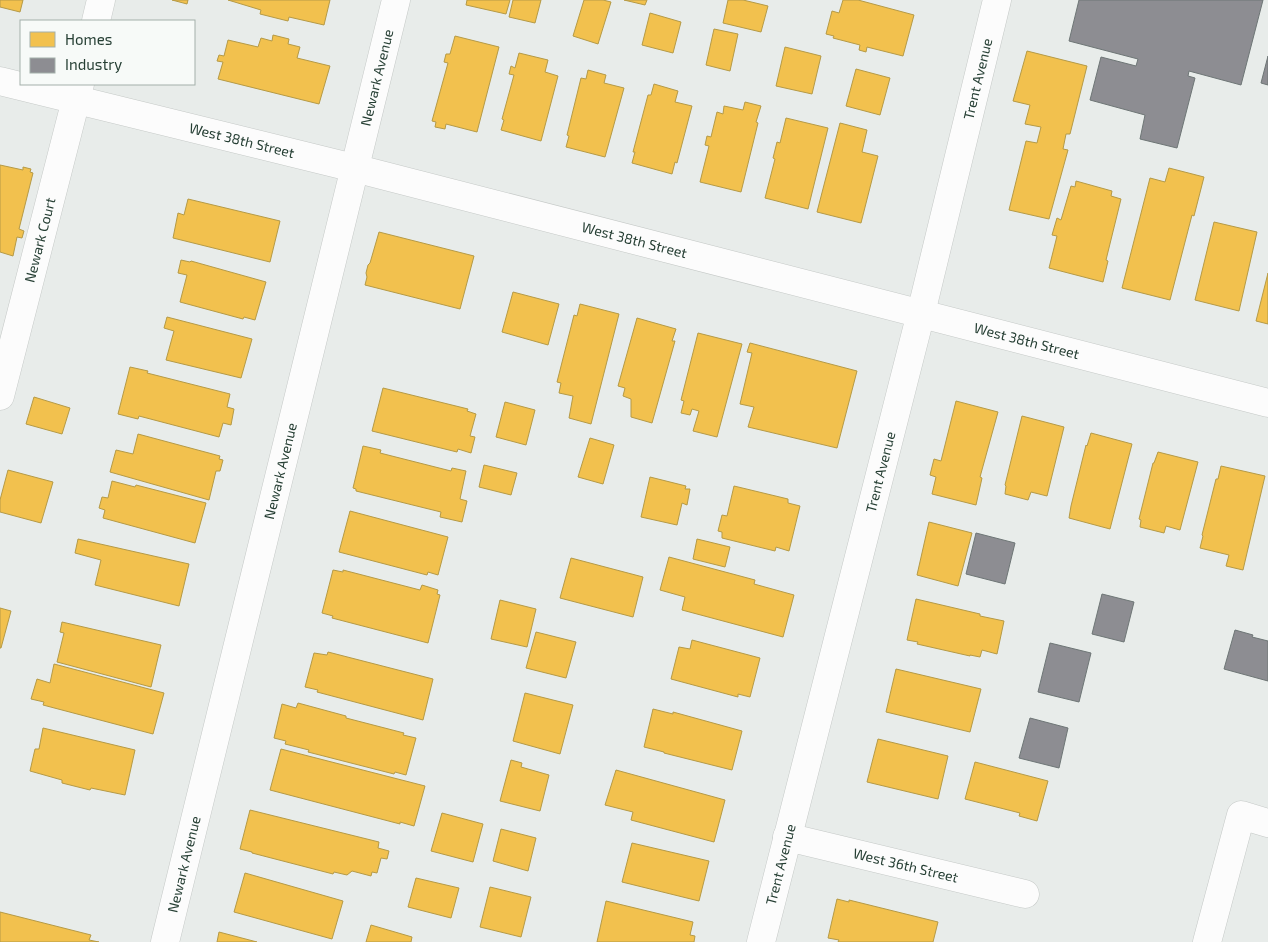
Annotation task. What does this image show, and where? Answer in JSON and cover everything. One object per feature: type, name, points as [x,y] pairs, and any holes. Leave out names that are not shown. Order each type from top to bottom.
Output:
[{"type":"street","points":[[96,20],[101,0]]},
{"type":"street","name":"Newark Avenue","points":[[164,942],[396,0]]},
{"type":"street","name":"Trent Avenue","points":[[761,942],[921,313],[997,0]]},
{"type":"street","name":"West 38th Street","points":[[0,81],[20,84]]},
{"type":"street","name":"West 38th Street","points":[[28,85],[78,92],[354,168],[1268,403]]},
{"type":"street","name":"Newark Court","points":[[0,396],[78,92]]},
{"type":"street","points":[[1207,942],[1241,816],[1268,823]]},
{"type":"street","name":"West 36th Street","points":[[787,837],[1025,894]]},
{"type":"building: Homes","points":[[0,0],[23,0],[20,12],[0,7]]},
{"type":"building: Homes","points":[[172,0],[188,0],[187,4]]},
{"type":"building: Homes","points":[[228,0],[330,0],[324,25],[289,17],[288,21],[260,14],[261,10]]},
{"type":"building: Homes","points":[[467,0],[510,0],[506,14],[466,5]]},
{"type":"building: Homes","points":[[513,0],[541,0],[535,23],[509,17]]},
{"type":"building: Homes","points":[[584,0],[611,2],[598,44],[573,36]]},
{"type":"building: Homes","points":[[624,0],[647,0],[645,5]]},
{"type":"building: Homes","points":[[728,0],[743,0],[768,6],[761,32],[723,23]]},
{"type":"building: Homes","points":[[843,0],[858,0],[914,15],[903,56],[867,47],[866,52],[859,50],[860,45],[833,38],[834,36],[826,34],[832,11],[839,13]]},
{"type":"building: Homes","points":[[650,13],[681,22],[673,53],[642,45]]},
{"type":"building: Homes","points":[[714,29],[738,34],[730,71],[706,65]]},
{"type":"building: Homes","points":[[273,35],[289,39],[288,44],[300,47],[297,58],[330,66],[319,104],[218,79],[223,62],[217,61],[219,55],[224,56],[228,40],[258,47],[261,38],[272,41]]},
{"type":"building: Homes","points":[[455,36],[499,47],[477,132],[446,124],[445,129],[435,127],[436,122],[432,121],[448,63],[444,62],[446,54],[450,54]]},
{"type":"building: Homes","points":[[785,47],[821,56],[812,94],[776,86]]},
{"type":"building: Homes","points":[[1027,51],[1087,66],[1070,134],[1066,134],[1063,149],[1068,150],[1049,219],[1009,210],[1026,141],[1037,143],[1041,127],[1025,124],[1030,105],[1013,101]]},
{"type":"building: Homes","points":[[519,53],[548,60],[545,72],[558,76],[541,141],[501,130],[504,120],[502,119],[514,75],[509,74],[511,66],[515,68]]},
{"type":"building: Homes","points":[[856,69],[890,78],[880,115],[846,106]]},
{"type":"building: Homes","points":[[588,70],[606,75],[604,83],[624,88],[605,157],[566,147],[569,136],[567,135],[581,78],[586,79]]},
{"type":"building: Homes","points":[[654,84],[678,91],[675,102],[692,106],[677,163],[675,162],[672,174],[632,163],[635,152],[633,152],[648,95],[651,95]]},
{"type":"building: Homes","points":[[745,102],[761,106],[741,192],[700,182],[709,146],[705,145],[707,136],[711,137],[717,112],[723,114],[724,106],[743,110]]},
{"type":"building: Homes","points":[[786,118],[828,128],[808,209],[765,198],[775,159],[773,158],[777,142],[780,143]]},
{"type":"building: Homes","points":[[840,123],[867,130],[862,152],[878,156],[861,223],[817,212]]},
{"type":"building: Homes","points":[[0,165],[23,170],[23,167],[31,169],[30,172],[33,173],[19,229],[24,231],[22,238],[17,237],[13,256],[0,252]]},
{"type":"building: Homes","points":[[1169,168],[1204,177],[1170,300],[1122,288],[1150,178],[1165,182]]},
{"type":"building: Homes","points":[[1076,181],[1112,191],[1111,196],[1121,199],[1106,260],[1108,261],[1103,282],[1049,268],[1057,236],[1052,235],[1057,218],[1061,220],[1071,186],[1075,187]]},
{"type":"building: Homes","points":[[188,199],[280,221],[270,262],[173,238],[178,213],[184,215]]},
{"type":"building: Homes","points":[[1214,222],[1257,232],[1239,311],[1195,300]]},
{"type":"building: Homes","points":[[379,232],[474,256],[460,309],[365,285],[368,265]]},
{"type":"building: Homes","points":[[181,260],[191,261],[266,282],[255,320],[244,317],[243,319],[180,302],[187,275],[178,273]]},
{"type":"building: Homes","points":[[1268,273],[1268,324],[1256,321]]},
{"type":"building: Homes","points":[[513,292],[559,304],[548,345],[502,332]]},
{"type":"building: Homes","points":[[580,304],[619,314],[591,424],[569,418],[573,396],[559,393],[561,383],[557,382],[574,315],[577,316]]},
{"type":"building: Homes","points":[[167,317],[252,339],[241,378],[166,360],[174,331],[164,328]]},
{"type":"building: Homes","points":[[637,318],[676,329],[672,341],[675,341],[652,423],[631,417],[631,399],[623,396],[625,388],[618,386]]},
{"type":"building: Homes","points":[[698,333],[742,344],[717,437],[693,431],[699,411],[692,409],[690,415],[681,413],[684,401],[681,400]]},
{"type":"building: Homes","points":[[750,343],[857,371],[837,448],[748,427],[754,407],[740,404],[752,353],[747,352]]},
{"type":"building: Homes","points":[[130,367],[230,394],[227,407],[234,409],[231,425],[223,423],[219,437],[139,416],[138,419],[118,414]]},
{"type":"building: Homes","points":[[383,388],[468,409],[467,411],[476,414],[470,436],[475,437],[471,453],[458,449],[457,452],[372,431]]},
{"type":"building: Homes","points":[[34,397],[70,408],[62,434],[26,424]]},
{"type":"building: Homes","points":[[956,401],[998,412],[980,477],[982,478],[976,505],[932,494],[936,477],[930,475],[934,459],[941,461]]},
{"type":"building: Homes","points":[[505,402],[535,410],[526,445],[496,437]]},
{"type":"building: Homes","points":[[1022,416],[1064,427],[1047,496],[1031,492],[1028,500],[1005,494],[1005,485]]},
{"type":"building: Homes","points":[[1091,433],[1132,444],[1110,529],[1069,518],[1086,445]]},
{"type":"building: Homes","points":[[138,434],[220,456],[219,459],[223,460],[220,471],[216,471],[209,500],[110,472],[116,450],[133,454]]},
{"type":"building: Homes","points":[[590,438],[614,445],[603,484],[578,477]]},
{"type":"building: Homes","points":[[363,446],[381,450],[380,453],[451,471],[452,468],[466,471],[460,499],[467,501],[462,522],[440,517],[441,512],[356,491],[353,488]]},
{"type":"building: Homes","points":[[1158,452],[1198,462],[1180,530],[1166,526],[1164,533],[1140,527],[1141,520],[1139,519],[1153,463]]},
{"type":"building: Homes","points":[[484,465],[517,473],[511,495],[479,487]]},
{"type":"building: Homes","points":[[1221,466],[1265,476],[1243,570],[1226,566],[1229,555],[1200,548],[1216,479],[1218,479]]},
{"type":"building: Homes","points":[[8,470],[53,482],[41,523],[0,512],[0,500]]},
{"type":"building: Homes","points":[[650,477],[686,486],[685,489],[690,489],[687,505],[682,503],[677,525],[641,517]]},
{"type":"building: Homes","points":[[112,481],[135,487],[136,485],[206,503],[195,543],[103,518],[105,510],[99,508],[102,497],[108,498]]},
{"type":"building: Homes","points":[[734,486],[788,499],[788,503],[800,506],[789,551],[776,547],[775,551],[722,538],[722,532],[718,531],[722,515],[727,516]]},
{"type":"building: Homes","points":[[350,511],[448,537],[438,575],[428,572],[427,575],[339,552]]},
{"type":"building: Homes","points":[[929,522],[972,533],[958,586],[917,575]]},
{"type":"building: Homes","points":[[78,539],[189,564],[179,606],[95,585],[101,560],[75,553]]},
{"type":"building: Homes","points":[[697,539],[730,547],[725,567],[693,559]]},
{"type":"building: Homes","points":[[669,557],[755,580],[754,584],[794,595],[783,637],[682,610],[685,597],[660,590]]},
{"type":"building: Homes","points":[[571,558],[643,577],[633,617],[560,598]]},
{"type":"building: Homes","points":[[333,570],[343,572],[343,570],[420,590],[422,585],[438,590],[437,594],[440,595],[428,643],[332,618],[333,616],[322,613]]},
{"type":"building: Homes","points":[[916,599],[1004,621],[997,654],[982,650],[980,657],[970,656],[907,640]]},
{"type":"building: Homes","points":[[500,600],[536,609],[527,647],[491,639]]},
{"type":"building: Homes","points":[[0,608],[11,611],[1,648],[0,648]]},
{"type":"building: Homes","points":[[62,622],[161,645],[151,687],[57,662],[64,633],[60,632]]},
{"type":"building: Homes","points":[[536,632],[576,642],[566,678],[526,668]]},
{"type":"building: Homes","points":[[692,640],[760,658],[750,697],[738,694],[738,697],[671,679],[679,647],[690,649]]},
{"type":"building: Homes","points":[[328,652],[433,679],[423,720],[317,692],[318,690],[305,687],[314,653],[327,655]]},
{"type":"building: Homes","points":[[54,664],[164,693],[153,734],[43,705],[44,702],[31,699],[37,679],[50,683]]},
{"type":"building: Homes","points":[[896,669],[981,689],[970,732],[886,712]]},
{"type":"building: Homes","points":[[525,693],[573,705],[560,754],[513,741]]},
{"type":"building: Homes","points":[[298,703],[416,738],[406,775],[395,772],[394,774],[308,752],[309,750],[285,744],[286,741],[274,738],[282,704],[296,708]]},
{"type":"building: Homes","points":[[653,709],[673,714],[673,712],[742,731],[732,770],[644,747]]},
{"type":"building: Homes","points":[[43,728],[135,750],[125,795],[91,788],[90,790],[62,783],[62,780],[30,771],[35,749],[39,749]]},
{"type":"building: Homes","points":[[878,739],[948,756],[938,799],[867,782]]},
{"type":"building: Homes","points":[[281,749],[425,786],[414,826],[270,790]]},
{"type":"building: Homes","points":[[511,760],[522,763],[521,767],[549,775],[540,811],[500,801]]},
{"type":"building: Homes","points":[[975,762],[1048,781],[1037,821],[1019,816],[1020,813],[965,799]]},
{"type":"building: Homes","points":[[616,770],[725,800],[714,842],[631,820],[633,812],[605,805]]},
{"type":"building: Homes","points":[[250,810],[379,842],[378,848],[389,851],[387,859],[381,858],[377,873],[372,872],[371,876],[352,871],[347,875],[334,872],[333,874],[240,849]]},
{"type":"building: Homes","points":[[442,813],[483,824],[473,862],[431,851]]},
{"type":"building: Homes","points":[[501,829],[536,838],[528,871],[493,861]]},
{"type":"building: Homes","points":[[632,843],[709,861],[699,901],[622,882]]},
{"type":"building: Homes","points":[[245,873],[343,901],[332,939],[234,912]]},
{"type":"building: Homes","points":[[416,878],[459,888],[451,918],[408,907]]},
{"type":"building: Homes","points":[[490,887],[531,897],[521,937],[480,927]]},
{"type":"building: Homes","points":[[837,899],[849,902],[849,900],[938,922],[933,942],[838,942],[839,940],[828,938]]},
{"type":"building: Homes","points":[[606,901],[693,922],[690,935],[695,936],[694,942],[597,942]]},
{"type":"building: Homes","points":[[0,912],[91,935],[89,940],[99,942],[0,942]]},
{"type":"building: Homes","points":[[371,925],[412,937],[411,942],[366,942]]},
{"type":"building: Homes","points":[[219,932],[257,942],[217,942]]},
{"type":"building: Industry","points":[[1079,0],[1263,0],[1241,85],[1189,71],[1188,76],[1195,78],[1177,148],[1140,139],[1145,115],[1090,100],[1101,57],[1136,66],[1138,59],[1069,41]]},
{"type":"building: Industry","points":[[1268,56],[1268,85],[1261,83]]},
{"type":"building: Industry","points":[[976,533],[1015,543],[1005,584],[966,574]]},
{"type":"building: Industry","points":[[1102,594],[1134,602],[1124,642],[1092,634]]},
{"type":"building: Industry","points":[[1235,630],[1268,641],[1268,681],[1224,669]]},
{"type":"building: Industry","points":[[1050,643],[1091,653],[1079,702],[1038,692]]},
{"type":"building: Industry","points":[[1030,718],[1068,728],[1059,768],[1019,758]]}]
